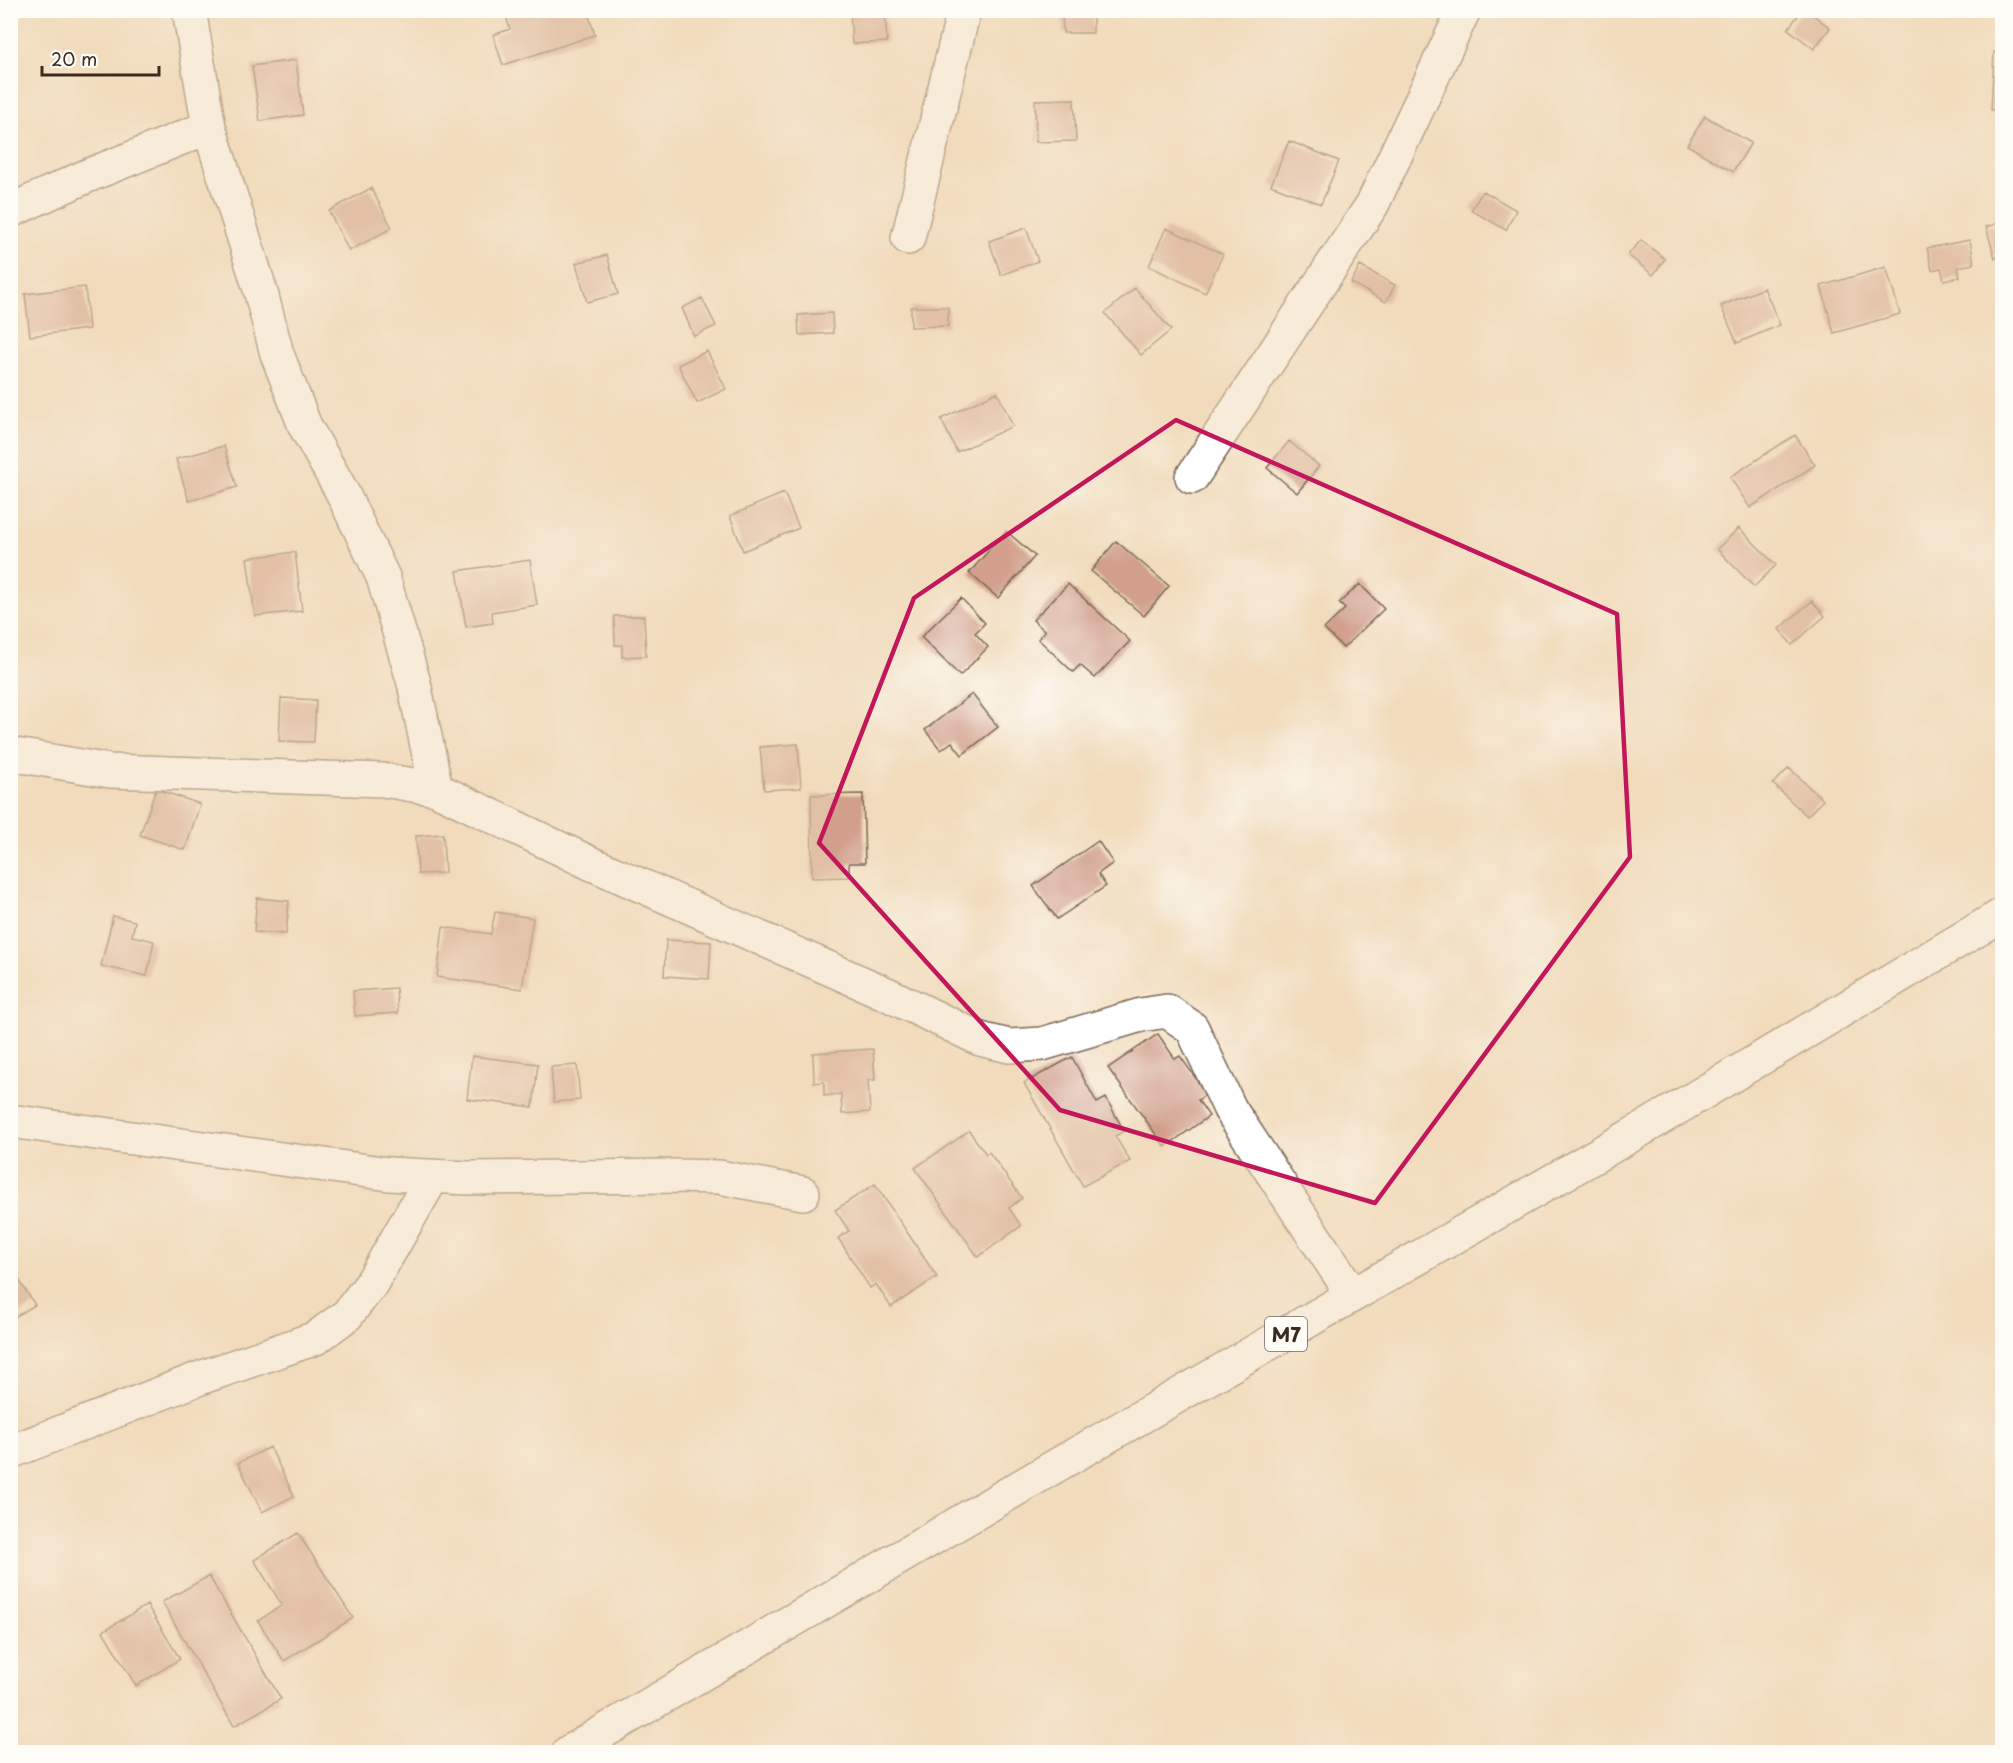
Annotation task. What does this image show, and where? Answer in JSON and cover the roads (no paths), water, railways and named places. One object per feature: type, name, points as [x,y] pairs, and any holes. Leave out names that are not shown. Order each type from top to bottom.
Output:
[{"type":"street","points":[[189,10],[208,127],[260,290],[277,354],[305,426],[384,577],[414,683],[436,789]]},
{"type":"street","points":[[908,238],[964,10]]},
{"type":"street","points":[[1192,477],[1372,205],[1464,10]]},
{"type":"street","points":[[10,211],[87,176],[208,127]]},
{"type":"street","points":[[10,754],[110,771],[384,780],[436,789],[590,863],[887,994],[980,1039],[1009,1046],[1042,1044],[1141,1015],[1167,1011],[1192,1028],[1230,1109],[1353,1295]]},
{"type":"street","name":"M7","points":[[569,1752],[1059,1464],[1644,1128],[2002,915]]},
{"type":"street","points":[[10,1121],[388,1174],[468,1178],[719,1177],[803,1193]]},
{"type":"street","points":[[10,1452],[200,1378],[316,1338],[347,1315],[372,1284],[433,1176]]}]
